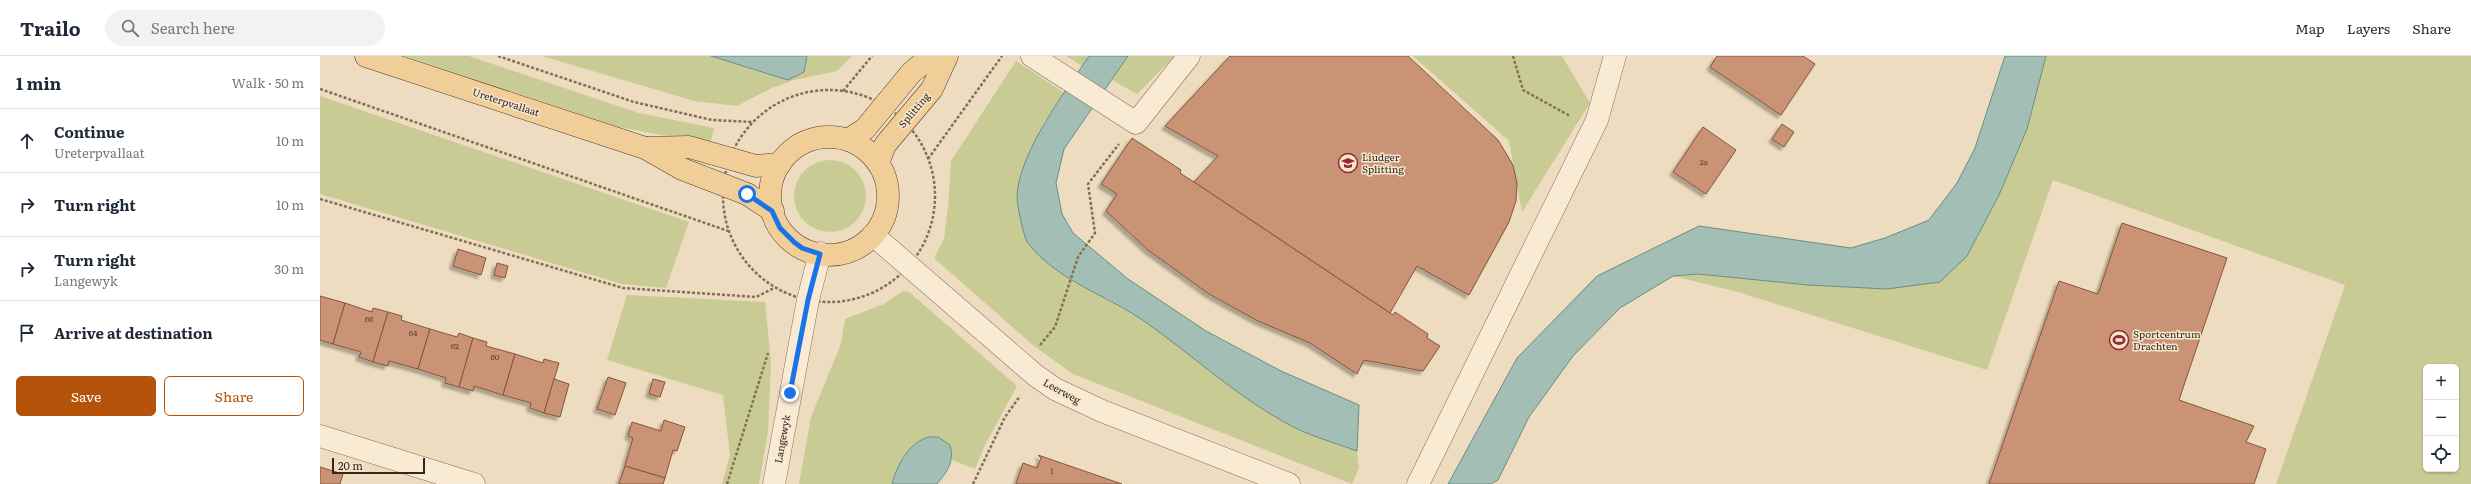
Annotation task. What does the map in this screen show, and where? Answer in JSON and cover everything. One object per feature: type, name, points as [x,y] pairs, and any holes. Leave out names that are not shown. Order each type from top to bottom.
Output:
[{"type":"main road","name":"Ureterpvallaat","points":[[366,56],[645,148],[682,169],[747,194],[772,211]]},
{"type":"main road","points":[[848,140],[865,129],[911,73],[931,56]]},
{"type":"main road","name":"Splitting","points":[[878,163],[885,145],[932,89],[948,56]]},
{"type":"main road","points":[[829,137],[848,140],[865,149],[878,163],[886,180],[888,200],[883,218],[873,235],[858,247],[840,254],[820,254],[802,248],[786,236],[772,211],[771,191],[780,164],[792,150],[810,140],[829,137]]},
{"type":"main road","name":"Ureterpvallaat","points":[[645,148],[689,148],[756,166],[780,164]]},
{"type":"street","points":[[1032,56],[1105,101],[1136,123],[1189,56]]},
{"type":"street","points":[[1418,484],[1593,128],[1615,56]]},
{"type":"street","name":"Leerweg","points":[[873,235],[1029,370],[1055,389],[1102,411],[1289,484]]},
{"type":"street","name":"Langewyk","points":[[774,484],[808,300],[820,254]]},
{"type":"street","points":[[320,436],[474,484]]},
{"type":"path","points":[[320,199],[622,288],[756,297],[774,288],[808,300],[832,303],[852,300],[871,294],[889,284],[909,266],[927,238],[933,219],[935,199],[934,178],[928,159],[919,140],[904,121],[884,106],[856,94],[843,91],[815,91],[796,95],[777,103],[753,122],[712,120],[634,102],[498,56]]},
{"type":"path","points":[[843,91],[872,56]]},
{"type":"path","points":[[928,159],[1002,56]]},
{"type":"path","points":[[1513,56],[1523,90],[1593,128]]},
{"type":"path","points":[[320,89],[728,231]]},
{"type":"path","points":[[973,484],[1029,370],[1055,327],[1078,257],[1095,232],[1088,184],[1136,123]]},
{"type":"path","points":[[727,484],[770,348]]},
{"type":"green space","points":[[405,56],[469,56],[639,113],[714,128],[710,144],[618,127]]},
{"type":"green space","points":[[542,56],[711,56],[788,80],[803,72],[807,56],[852,56],[837,71],[794,80],[772,88],[737,106],[694,101]]},
{"type":"green space","points":[[1066,56],[1089,56],[1082,66]]},
{"type":"green space","points":[[1128,56],[1175,56],[1137,94],[1112,80]]},
{"type":"green space","points":[[1413,56],[1562,56],[1590,103],[1522,212],[1509,141]]},
{"type":"green space","points":[[2046,56],[2471,56],[2471,484],[2276,484],[2345,285],[2053,180],[1987,370],[1738,292],[1673,276],[1698,274],[1808,285],[1887,289],[1967,256],[1999,195],[2027,129]]},
{"type":"green space","points":[[1016,61],[1065,93],[1044,122],[1024,168],[1016,195],[1026,240],[1069,279],[1143,320],[1285,423],[1357,451],[1359,468],[1352,484],[1073,374],[1034,346],[934,258],[944,239],[951,161]]},
{"type":"green space","points":[[320,96],[689,222],[666,288],[622,284],[320,194]]},
{"type":"green space","points":[[830,160],[850,166],[860,176],[866,196],[860,216],[850,226],[830,232],[810,226],[800,216],[794,196],[800,176],[810,166]]},
{"type":"green space","points":[[903,291],[909,292],[1017,386],[986,443],[975,469],[952,460],[952,453],[923,439],[917,443],[903,458],[892,484],[799,484],[811,417],[841,344],[845,319],[884,304]]},
{"type":"green space","points":[[627,295],[765,302],[771,362],[768,432],[759,484],[722,484],[730,455],[723,395],[607,360]]},
{"type":"water","points":[[711,56],[807,56],[804,72],[788,80]]},
{"type":"water","points":[[1089,56],[1128,56],[1064,149],[1056,183],[1062,214],[1073,233],[1128,279],[1206,331],[1281,371],[1359,405],[1357,451],[1301,431],[1266,411],[1230,386],[1144,321],[1052,267],[1027,242],[1022,227],[1017,199],[1020,178],[1026,160],[1045,122]]},
{"type":"water","points":[[2005,56],[2046,56],[2027,129],[1999,195],[1967,256],[1940,282],[1887,289],[1808,285],[1698,274],[1673,276],[1620,308],[1573,356],[1529,417],[1498,480],[1491,484],[1448,484],[1517,358],[1597,276],[1699,226],[1851,248],[1885,238],[1929,220],[1957,183],[1975,148]]},
{"type":"water","points":[[929,437],[938,437],[950,445],[951,461],[941,480],[937,484],[892,484],[897,469],[905,455],[915,444]]},
{"type":"building","points":[[1230,56],[1408,56],[1498,140],[1513,165],[1517,183],[1516,201],[1509,222],[1469,295],[1417,266],[1390,313],[1194,182],[1218,156],[1165,126]]},
{"type":"building","points":[[1717,56],[1803,56],[1815,64],[1781,115],[1710,67]]},
{"type":"building","points":[[1782,124],[1794,132],[1784,147],[1772,139]]},
{"type":"building","points":[[1703,127],[1736,150],[1706,194],[1673,172]]},
{"type":"building","points":[[1132,138],[1181,170],[1180,173],[1393,315],[1395,312],[1428,334],[1427,338],[1440,346],[1423,371],[1364,360],[1357,374],[1310,343],[1258,321],[1209,294],[1148,250],[1106,211],[1117,194],[1101,184]]},
{"type":"building","name":"Sportcentrum Drachten","points":[[2122,223],[2227,258],[2179,400],[2254,426],[2246,442],[2266,449],[2254,484],[1989,484],[2059,281],[2098,294]]},
{"type":"building","points":[[458,249],[486,258],[481,275],[453,266]]},
{"type":"building","points":[[497,263],[508,266],[505,278],[494,275]]},
{"type":"building","points":[[320,296],[345,303],[333,344],[320,340]]},
{"type":"building","points":[[345,303],[372,312],[373,308],[388,312],[373,362],[359,357],[361,352],[333,344]]},
{"type":"building","points":[[388,312],[402,316],[401,320],[430,329],[418,369],[389,361],[388,366],[373,362]]},
{"type":"building","points":[[430,329],[457,337],[459,333],[473,338],[459,387],[445,383],[446,378],[418,369]]},
{"type":"building","points":[[473,338],[487,342],[486,346],[515,354],[503,395],[474,386],[473,391],[459,387]]},
{"type":"building","points":[[515,354],[543,363],[544,359],[559,363],[544,413],[530,408],[531,403],[503,395]]},
{"type":"building","points":[[608,377],[626,383],[615,415],[597,409]]},
{"type":"building","points":[[554,379],[569,384],[560,417],[544,413]]},
{"type":"building","points":[[653,379],[665,382],[660,397],[649,394]]},
{"type":"building","points":[[664,420],[685,427],[677,451],[673,450],[665,478],[625,466],[633,438],[628,436],[632,422],[661,431]]},
{"type":"building","points":[[1038,455],[1122,484],[1016,484],[1023,463],[1037,468],[1041,458]]},
{"type":"building","points":[[625,466],[665,478],[663,484],[619,484]]},
{"type":"building","points":[[320,467],[343,474],[340,484],[320,484]]},
{"type":"place","name":"Liudger Splitting","points":[[1348,163]]},
{"type":"place","name":"Sportcentrum Drachten","points":[[2119,340]]},
{"type":"route","points":[[747,194],[772,211],[780,228],[786,236],[802,248],[820,254],[808,300],[790,393]]}]
